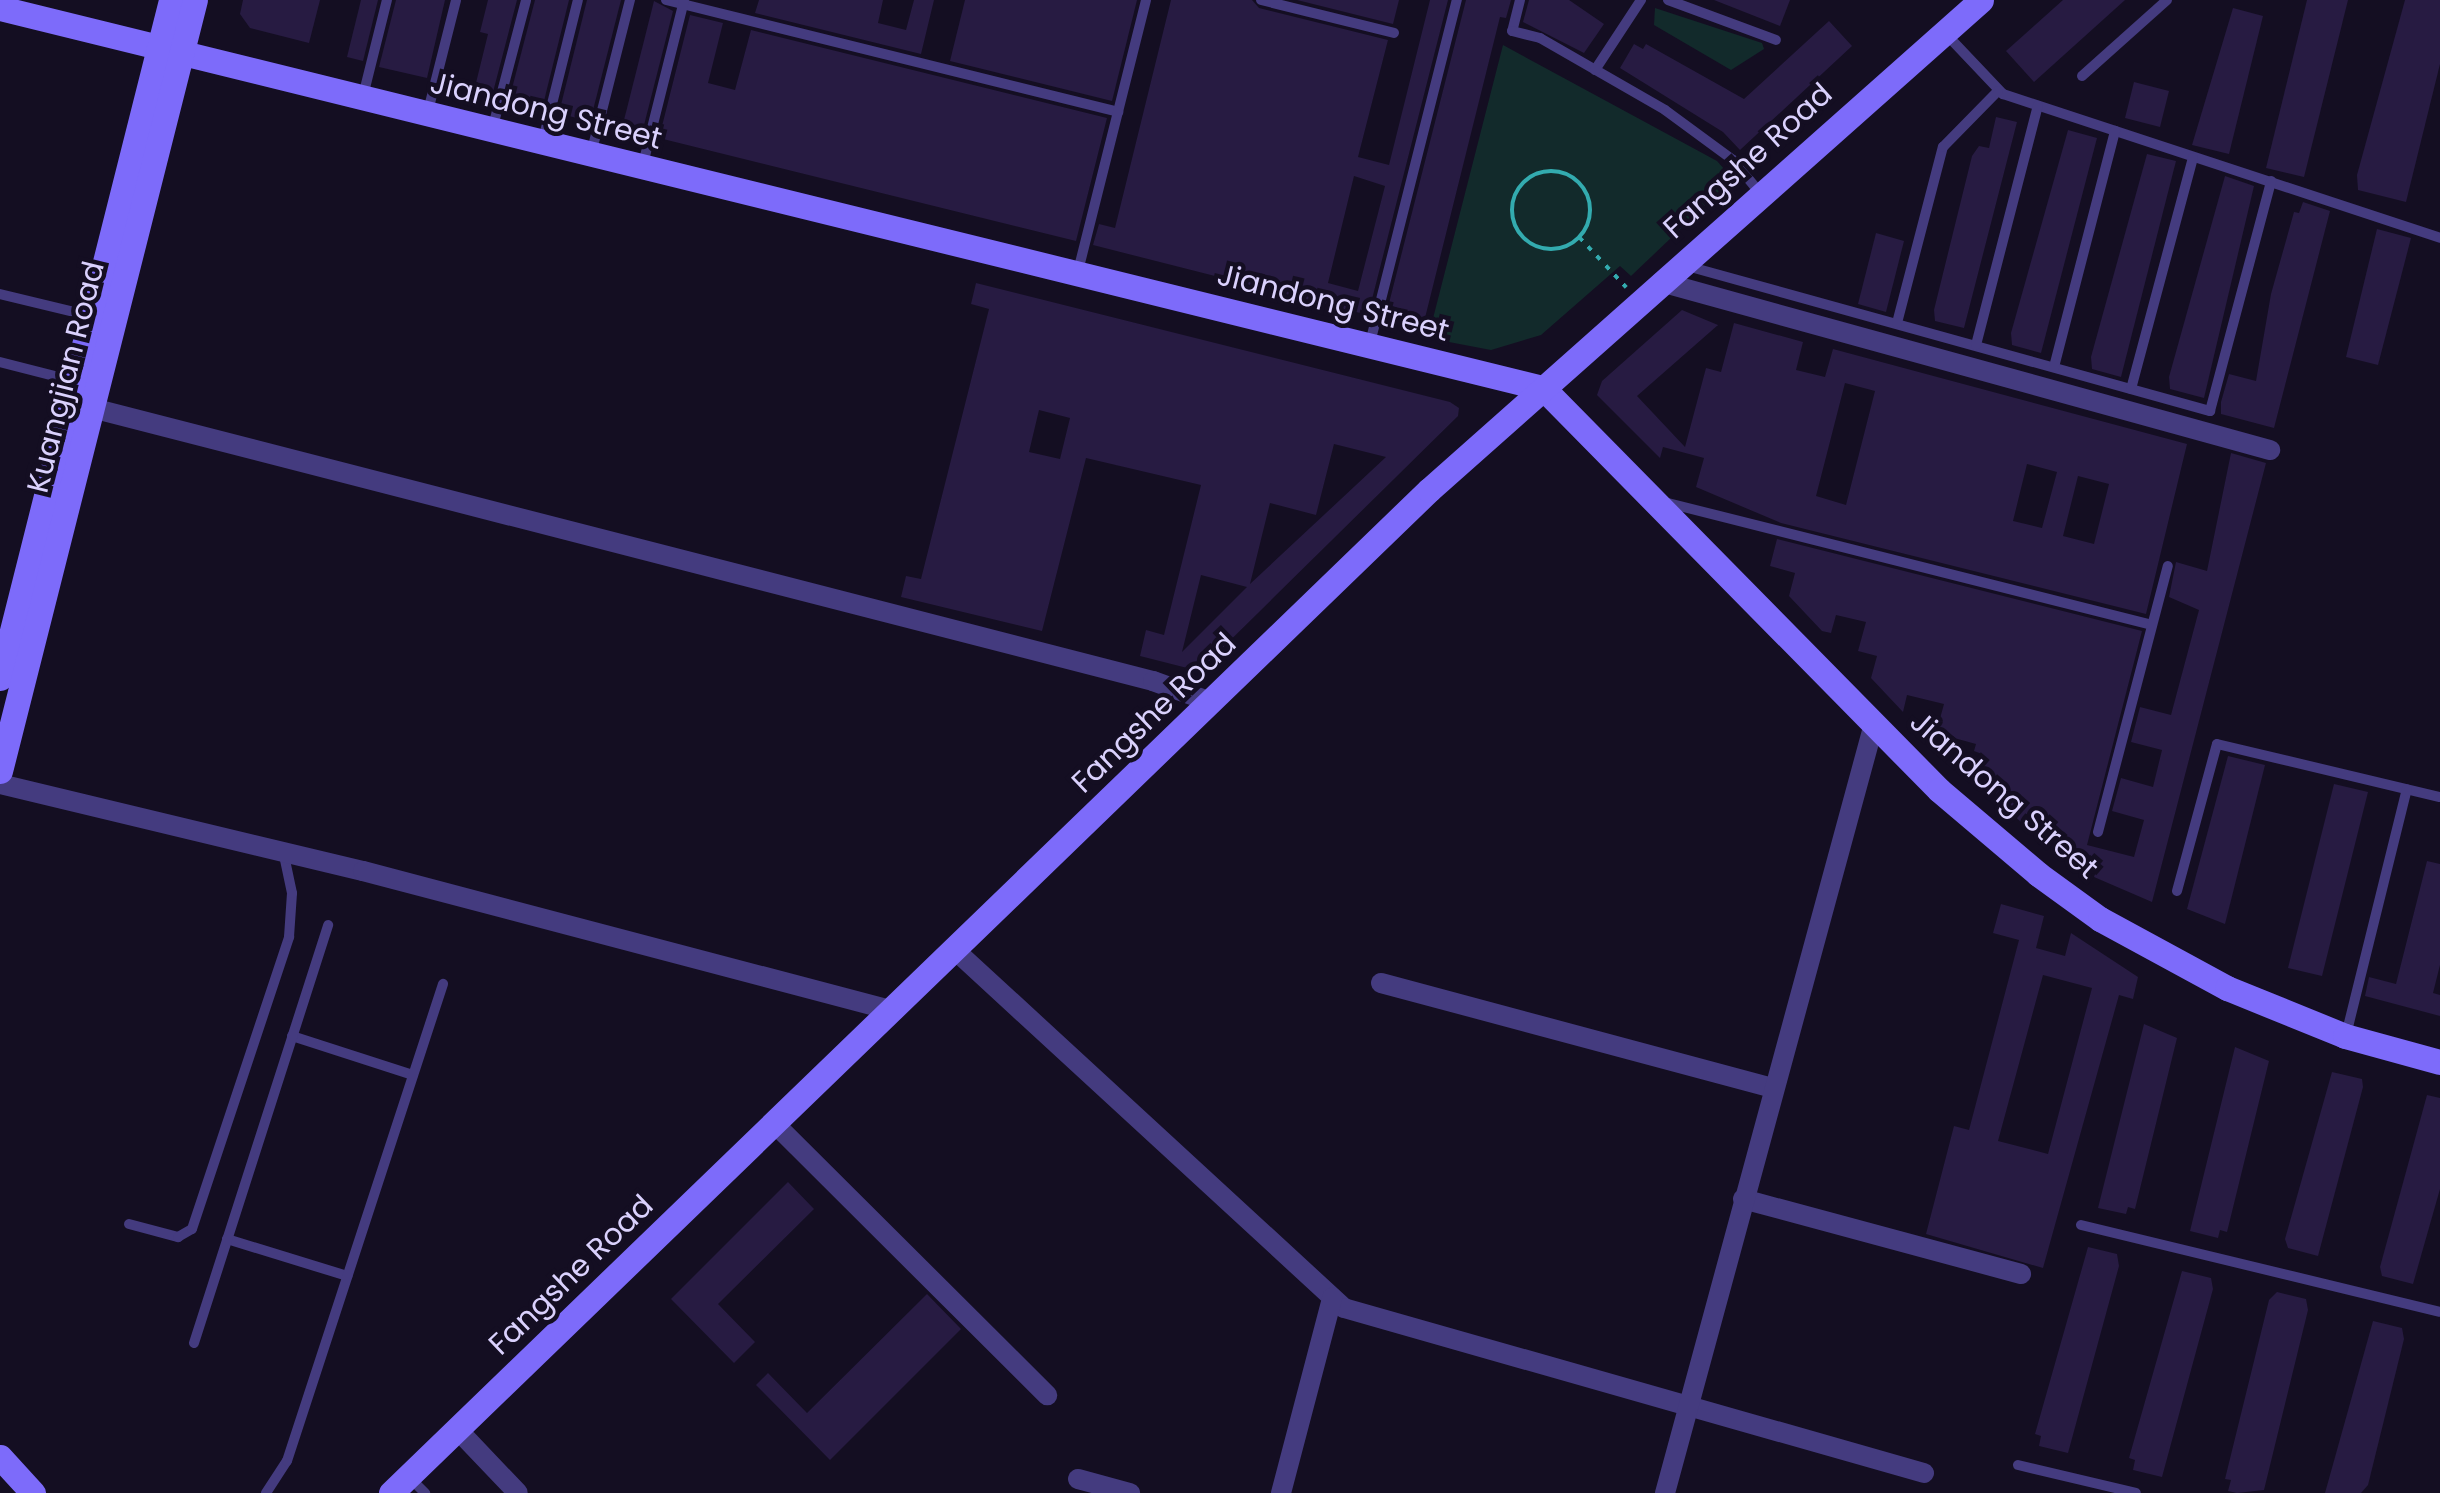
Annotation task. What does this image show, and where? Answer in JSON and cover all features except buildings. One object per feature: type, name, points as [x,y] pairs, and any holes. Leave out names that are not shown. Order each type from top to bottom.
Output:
[{"type":"street","name":"Kuangjian Road","points":[[0,770],[92,408],[170,51],[171,0]]},
{"type":"street","name":"Kuangjian Road","points":[[0,678],[91,316],[170,51],[195,0]]},
{"type":"street","name":"Fangshe Road","points":[[408,1487],[457,1430],[1211,702],[1543,388],[1981,0]]},
{"type":"street","name":"Jiandong Street","points":[[0,8],[1543,388],[1939,790],[2100,919],[2178,965],[2346,1036],[2440,1062]]},
{"type":"street","points":[[1661,282],[2270,450]]},
{"type":"street","points":[[92,408],[1153,681],[1211,702]]},
{"type":"street","points":[[1665,1493],[1874,724]]},
{"type":"street","points":[[0,784],[284,856],[400,880],[894,1011]]},
{"type":"street","points":[[956,950],[1332,1298],[1364,1316],[1924,1473]]},
{"type":"street","points":[[1381,983],[1772,1088]]},
{"type":"street","points":[[776,1125],[1047,1394]]},
{"type":"street","points":[[1743,1199],[2020,1274]]},
{"type":"street","points":[[1281,1493],[1332,1298]]},
{"type":"street","points":[[457,1430],[518,1493]]},
{"type":"street","points":[[0,1457],[32,1493]]},
{"type":"street","points":[[1078,1479],[1130,1493]]},
{"type":"lane","points":[[362,99],[387,0]]},
{"type":"lane","points":[[427,115],[456,0]]},
{"type":"lane","points":[[492,131],[526,0]]},
{"type":"lane","points":[[542,144],[578,0]]},
{"type":"lane","points":[[591,156],[630,0]]},
{"type":"lane","points":[[666,0],[1118,112]]},
{"type":"lane","points":[[1077,274],[1146,0]]},
{"type":"lane","points":[[1261,0],[1394,34]]},
{"type":"lane","points":[[1369,346],[1457,0]]},
{"type":"lane","points":[[1520,0],[1512,31],[1540,38],[1719,148],[1760,194]]},
{"type":"lane","points":[[1595,70],[1641,0]]},
{"type":"lane","points":[[1668,0],[1776,40]]},
{"type":"lane","points":[[2082,76],[2168,0]]},
{"type":"lane","points":[[642,168],[684,2]]},
{"type":"lane","points":[[1944,32],[1998,91],[2440,238]]},
{"type":"lane","points":[[1896,323],[1943,147],[1998,91]]},
{"type":"lane","points":[[1976,345],[2038,106]]},
{"type":"lane","points":[[2054,367],[2115,132]]},
{"type":"lane","points":[[2131,388],[2193,158]]},
{"type":"lane","points":[[1682,264],[2210,411],[2272,181]]},
{"type":"lane","points":[[0,294],[91,316]]},
{"type":"lane","points":[[0,362],[75,381]]},
{"type":"lane","points":[[1651,499],[2152,625]]},
{"type":"lane","points":[[2098,832],[2168,566]]},
{"type":"lane","points":[[2176,891],[2216,744],[2440,797]]},
{"type":"lane","points":[[2346,1036],[2407,789]]},
{"type":"lane","points":[[129,1224],[178,1237],[192,1229],[289,937],[292,893],[284,856]]},
{"type":"lane","points":[[194,1342],[328,924]]},
{"type":"lane","points":[[266,1493],[287,1461],[443,984]]},
{"type":"lane","points":[[292,1036],[413,1075]]},
{"type":"lane","points":[[2081,1225],[2440,1312]]},
{"type":"lane","points":[[227,1240],[347,1276]]},
{"type":"lane","points":[[2018,1465],[2136,1493]]},
{"type":"path","points":[[1555,171],[1576,180],[1590,208],[1579,237],[1549,250],[1520,235],[1512,214],[1524,182],[1555,171]]},
{"type":"path","points":[[1579,237],[1640,302]]},
{"type":"green space","points":[[1655,8],[1762,43],[1764,49],[1731,70],[1654,25]]},
{"type":"green space","points":[[1503,45],[1717,161],[1733,179],[1631,276],[1620,266],[1541,335],[1491,350],[1428,338]]}]
